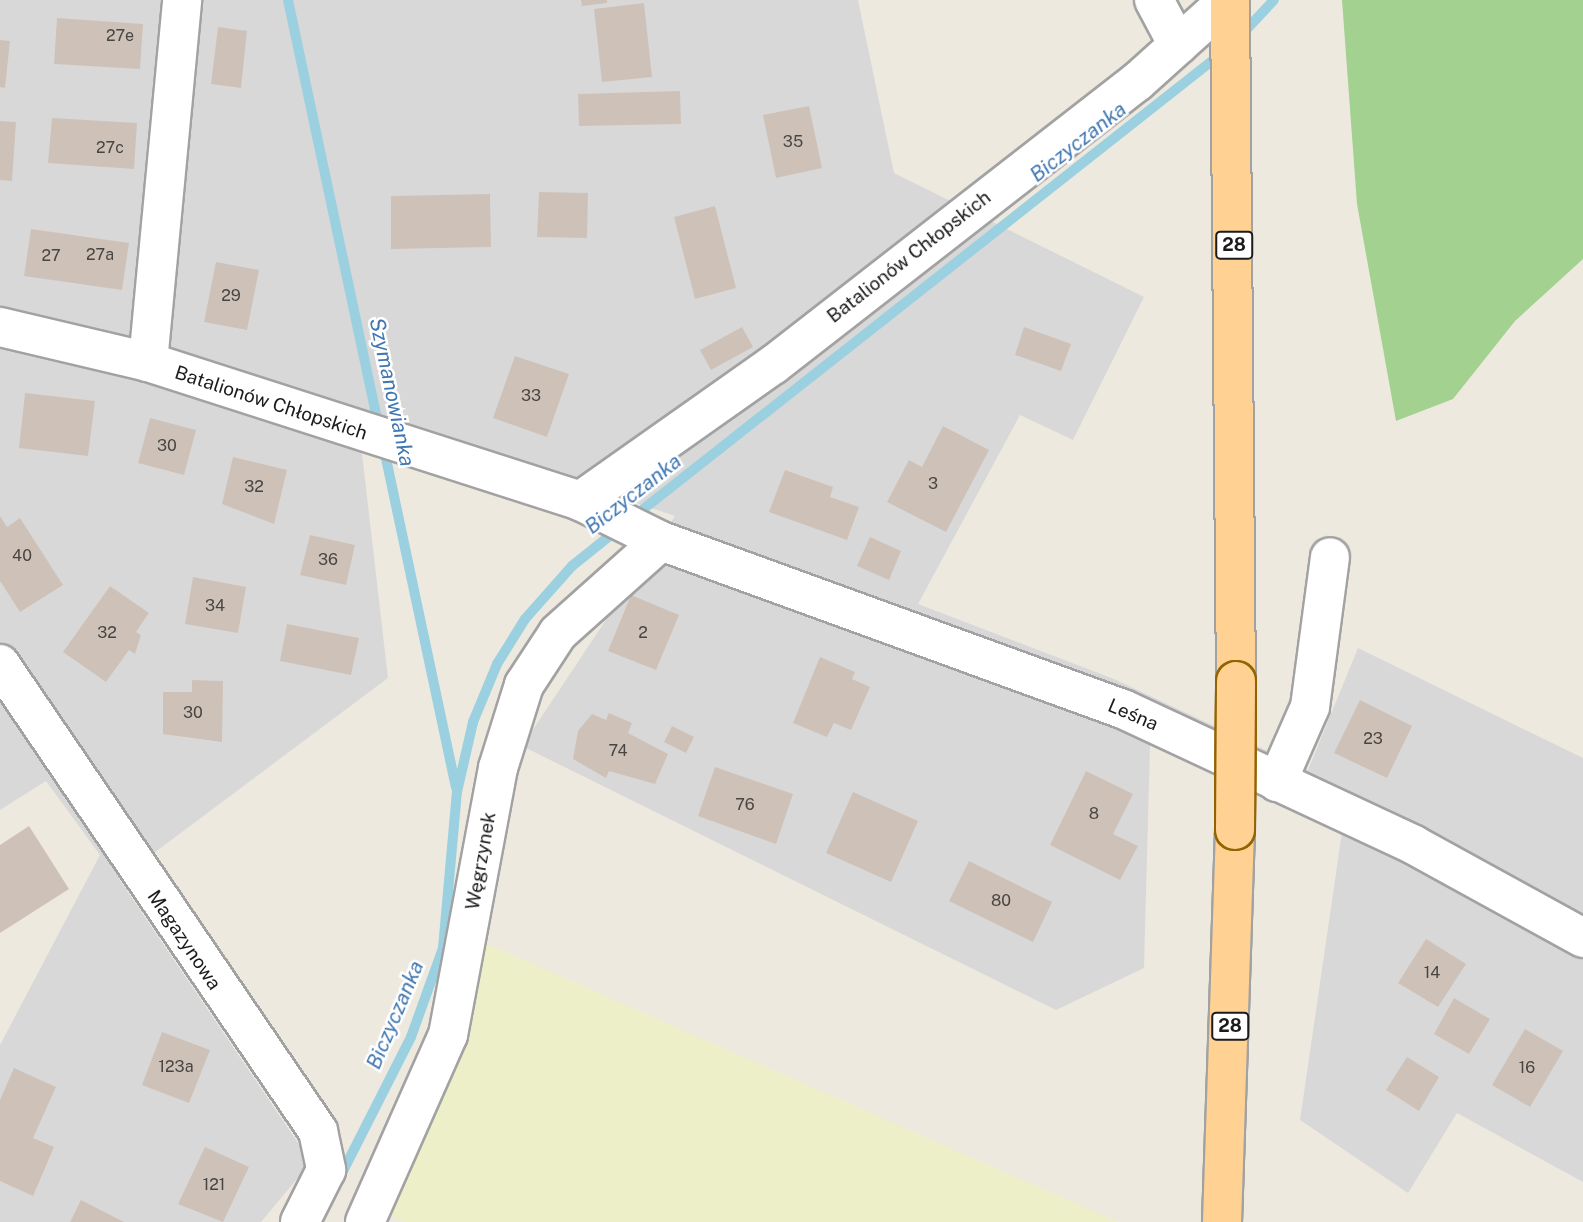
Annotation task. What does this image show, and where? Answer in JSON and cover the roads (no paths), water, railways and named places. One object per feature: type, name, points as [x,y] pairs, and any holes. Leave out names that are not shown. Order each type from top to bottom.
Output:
[{"type":"main road","name":"28","points":[[1222,1222],[1235,830],[1236,681],[1236,121],[1229,0]]},
{"type":"street","points":[[148,362],[182,0]]},
{"type":"street","points":[[1154,0],[1178,45]]},
{"type":"street","name":"Batalionów Chłopskich","points":[[589,505],[773,365],[1178,45],[1229,0]]},
{"type":"street","name":"Batalionów Chłopskich","points":[[0,327],[148,362],[589,505],[661,541]]},
{"type":"street","name":"Leśna","points":[[661,541],[1122,709],[1414,845],[1583,938]]},
{"type":"street","name":"Węgrzynek","points":[[365,1222],[448,1035],[498,768],[524,685],[558,633],[661,541]]},
{"type":"street","points":[[1277,782],[1310,708],[1330,557]]},
{"type":"street","name":"Magazynowa","points":[[0,664],[318,1131],[326,1170],[300,1222]]},
{"type":"waterway","name":"Szymanowianka","points":[[288,0],[379,427]]},
{"type":"waterway","name":"Biczyczanka","points":[[1243,33],[1274,0]]},
{"type":"waterway","name":"Biczyczanka","points":[[632,518],[1222,53]]},
{"type":"waterway","name":"Szymanowianka","points":[[384,449],[456,787]]},
{"type":"waterway","name":"Biczyczanka","points":[[339,1179],[411,1037],[443,948],[457,792],[473,722],[497,664],[525,619],[572,566],[617,530]]}]
